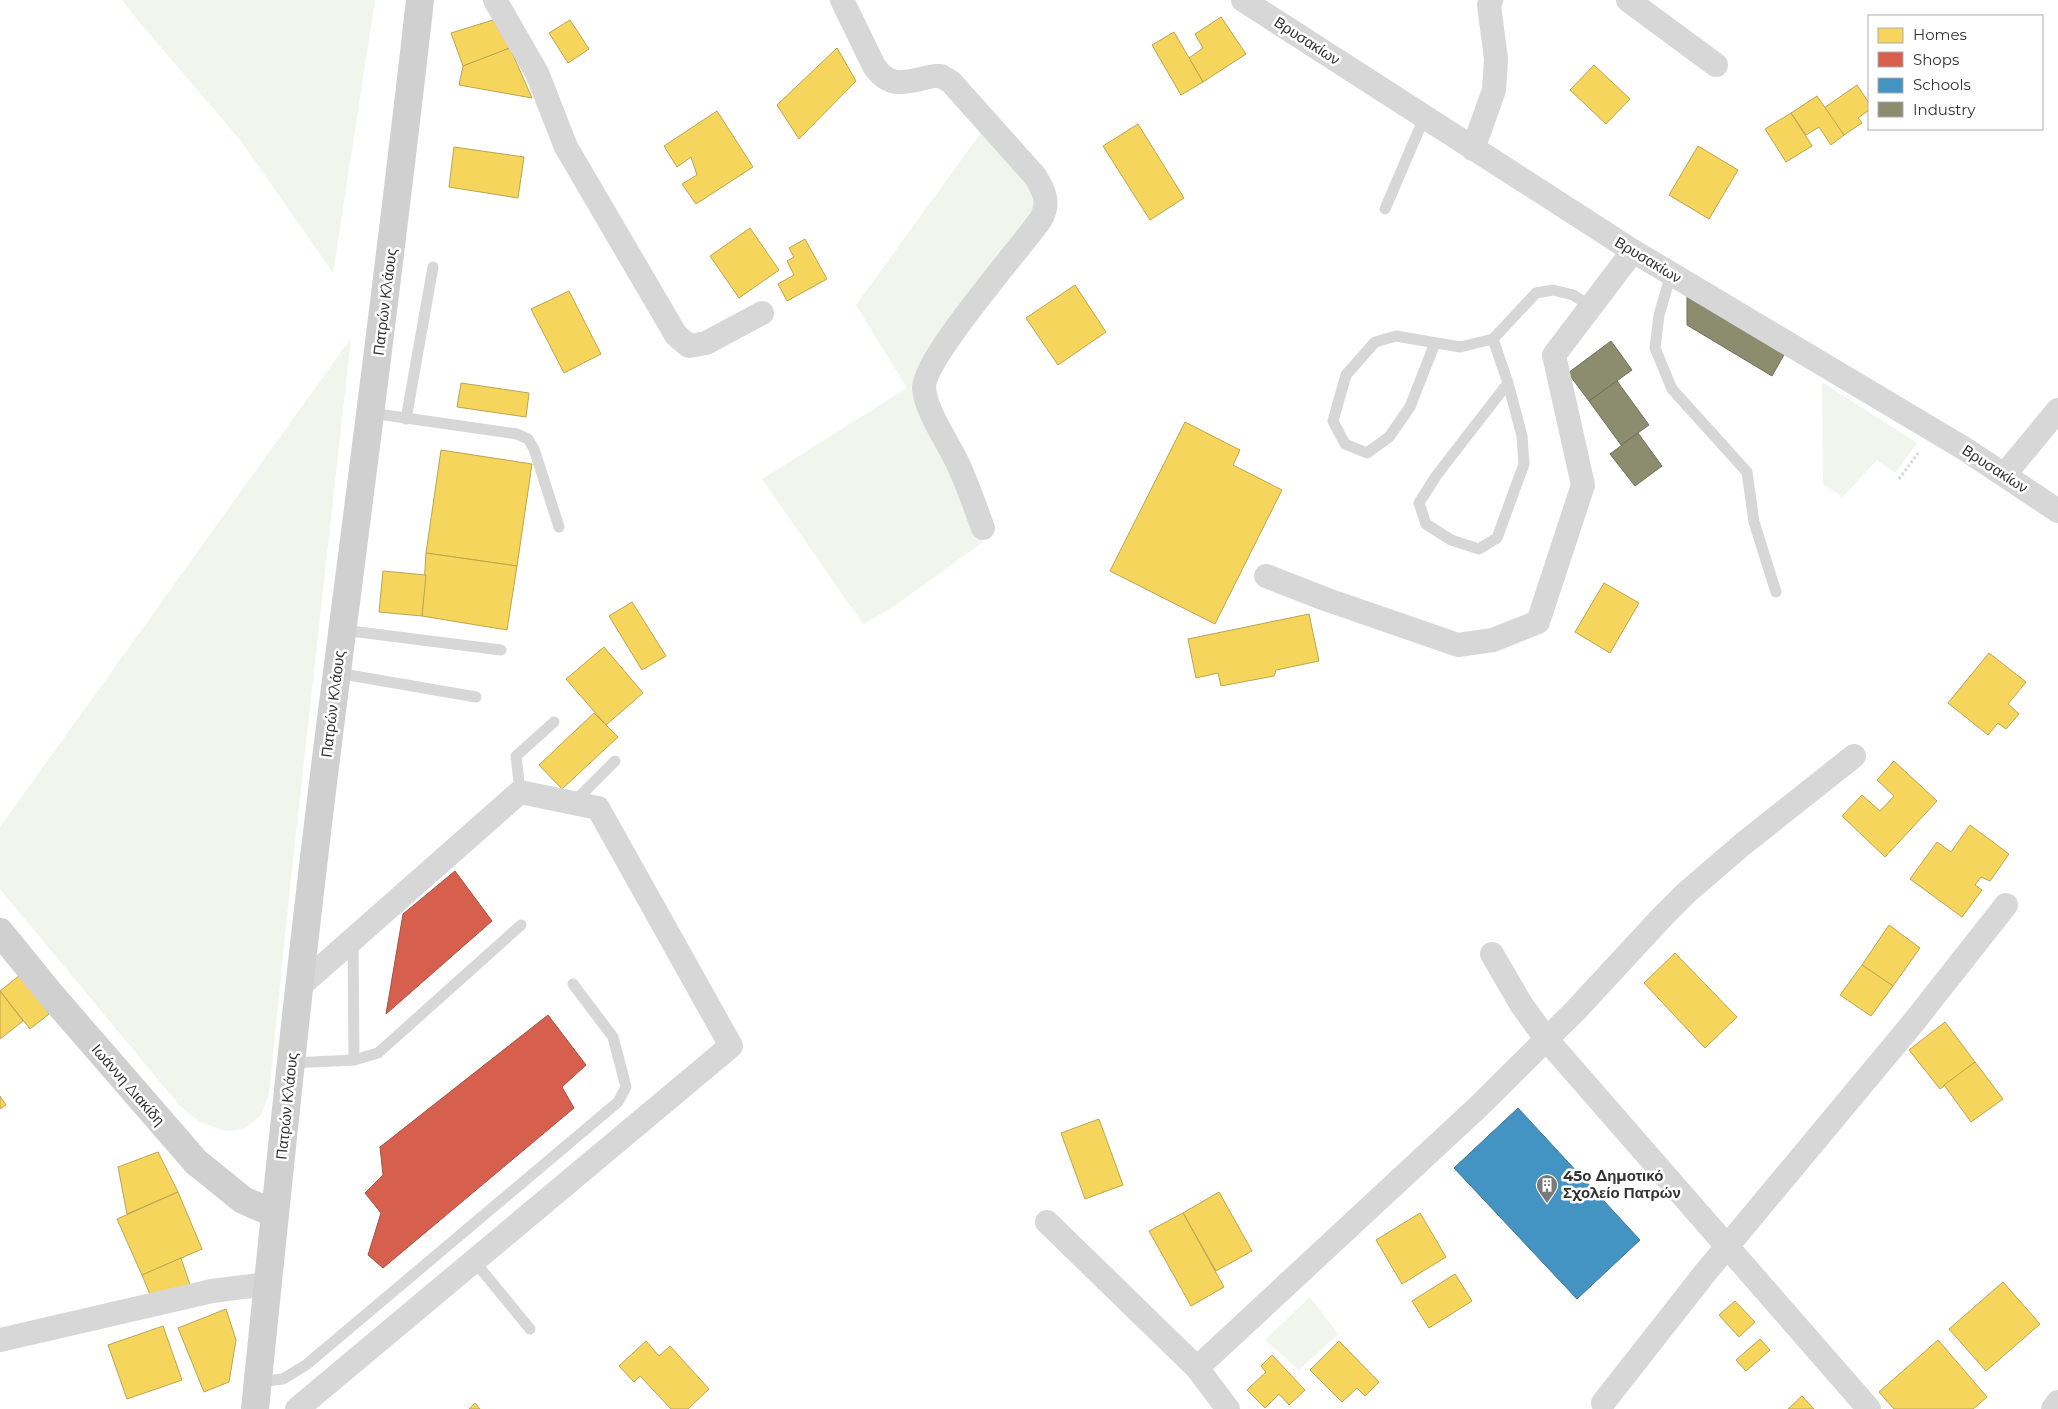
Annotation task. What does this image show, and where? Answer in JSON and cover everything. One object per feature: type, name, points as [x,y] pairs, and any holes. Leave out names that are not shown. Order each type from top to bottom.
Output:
[{"type":"main road","name":"Πατρών Κλάους","points":[[255,1409],[300,986],[337,673],[395,226],[420,0]]},
{"type":"main road","name":"Ιωάννη Διακίδη","points":[[0,932],[52,996],[196,1162],[242,1200],[275,1214]]},
{"type":"street","points":[[420,0],[426,0]]},
{"type":"street","points":[[495,0],[537,73],[566,147],[676,335],[689,346],[706,343],[762,313]]},
{"type":"street","points":[[842,0],[880,75],[895,83],[935,76],[940,76],[951,82],[1035,176],[1045,194],[1046,208],[1041,219],[950,336],[928,372],[925,382],[925,394],[929,405],[959,465],[983,528]]},
{"type":"street","name":"Βρυσακίων","points":[[1243,0],[1634,252],[1935,431],[2005,474],[2058,511]]},
{"type":"street","points":[[1473,149],[1494,90],[1496,58],[1488,5],[1491,0]]},
{"type":"street","points":[[1628,0],[1716,65]]},
{"type":"street","points":[[1266,576],[1325,599],[1458,645],[1493,640],[1538,622],[1583,485],[1554,355],[1634,252]]},
{"type":"street","points":[[2005,474],[2058,410]]},
{"type":"street","points":[[1196,1368],[1465,1119],[1547,1040],[1686,893],[1743,844],[1854,756]]},
{"type":"street","points":[[297,1409],[731,1046],[598,808],[520,792],[300,986]]},
{"type":"street","points":[[1603,1403],[1727,1246],[1913,1023],[2006,905]]},
{"type":"street","points":[[1492,954],[1521,1004],[1547,1040],[1869,1409]]},
{"type":"street","points":[[1047,1222],[1196,1368],[1228,1409]]},
{"type":"street","points":[[0,1340],[212,1291],[267,1284]]},
{"type":"street","points":[[2053,1409],[2058,1402]]},
{"type":"lane","points":[[1385,209],[1424,118]]},
{"type":"lane","points":[[406,419],[433,267]]},
{"type":"lane","points":[[1671,274],[1659,315],[1654,348],[1672,389],[1746,472],[1754,522],[1776,592]]},
{"type":"lane","points":[[1435,342],[1410,408],[1389,437],[1367,453],[1345,444],[1333,421],[1346,375],[1375,342],[1396,336],[1435,342],[1460,347],[1493,339],[1536,293],[1552,290],[1573,295],[1591,306]]},
{"type":"lane","points":[[1493,339],[1508,383],[1522,436],[1524,464],[1497,538],[1479,549],[1451,540],[1426,524],[1419,503],[1436,476],[1508,383]]},
{"type":"lane","points":[[371,413],[517,434],[528,439],[534,449],[559,527]]},
{"type":"lane","points":[[343,630],[501,650]]},
{"type":"lane","points":[[337,673],[476,697]]},
{"type":"lane","points":[[520,792],[516,756],[554,722]]},
{"type":"lane","points":[[573,803],[614,761]]},
{"type":"lane","points":[[291,1063],[354,1060],[378,1053],[521,925]]},
{"type":"lane","points":[[353,939],[354,1060]]},
{"type":"lane","points":[[258,1382],[283,1380],[306,1366],[618,1102],[626,1087],[613,1037],[573,984]]},
{"type":"lane","points":[[475,1262],[530,1329]]},
{"type":"path","points":[[1899,479],[1935,431]]},
{"type":"shaded area","points":[[122,0],[375,0],[333,273],[241,141]]},
{"type":"shaded area","points":[[983,130],[1042,196],[917,386],[983,542],[890,609],[863,624],[762,479],[907,388],[856,305]]},
{"type":"shaded area","points":[[351,338],[269,1094],[261,1115],[244,1129],[226,1131],[199,1122],[180,1106],[0,889],[0,827]]},
{"type":"shaded area","points":[[1822,382],[1917,443],[1895,473],[1877,460],[1842,497],[1823,484]]},
{"type":"shaded area","points":[[1310,1297],[1338,1334],[1299,1370],[1265,1340]]},
{"type":"building: Homes","points":[[1221,17],[1246,54],[1203,82],[1189,58],[1203,48],[1195,34]]},
{"type":"building: Homes","points":[[493,20],[510,48],[463,66],[451,33]]},
{"type":"building: Homes","points":[[570,20],[589,49],[568,63],[549,33]]},
{"type":"building: Homes","points":[[1174,32],[1203,82],[1181,95],[1152,45]]},
{"type":"building: Homes","points":[[510,48],[532,98],[459,85],[463,66]]},
{"type":"building: Homes","points":[[837,48],[856,81],[799,139],[777,105]]},
{"type":"building: Homes","points":[[1594,65],[1630,99],[1606,124],[1570,90]]},
{"type":"building: Homes","points":[[1857,85],[1868,102],[1868,111],[1858,118],[1862,123],[1844,135],[1824,108]]},
{"type":"building: Homes","points":[[1817,96],[1844,135],[1831,145],[1819,127],[1806,135],[1791,113]]},
{"type":"building: Homes","points":[[717,111],[753,167],[696,204],[682,184],[697,175],[691,157],[677,167],[664,146]]},
{"type":"building: Homes","points":[[1791,113],[1812,146],[1786,162],[1765,129]]},
{"type":"building: Homes","points":[[1138,124],[1184,198],[1150,220],[1103,146]]},
{"type":"building: Homes","points":[[1698,146],[1738,170],[1709,219],[1669,195]]},
{"type":"building: Homes","points":[[454,147],[524,157],[518,198],[449,187]]},
{"type":"building: Homes","points":[[750,228],[779,270],[739,298],[710,256]]},
{"type":"building: Homes","points":[[805,239],[827,279],[787,301],[778,284],[794,275],[787,261],[794,257],[789,248]]},
{"type":"building: Homes","points":[[1075,285],[1106,332],[1058,365],[1026,318]]},
{"type":"building: Homes","points":[[569,291],[601,354],[564,373],[531,309]]},
{"type":"building: Homes","points":[[461,383],[529,393],[526,417],[457,407]]},
{"type":"building: Homes","points":[[1185,422],[1240,450],[1233,465],[1282,490],[1215,624],[1110,571]]},
{"type":"building: Homes","points":[[441,450],[532,464],[517,566],[426,553]]},
{"type":"building: Homes","points":[[426,553],[517,566],[507,630],[422,616]]},
{"type":"building: Homes","points":[[383,571],[426,575],[422,616],[379,612]]},
{"type":"building: Homes","points":[[1604,583],[1639,603],[1610,653],[1575,632]]},
{"type":"building: Homes","points":[[632,602],[666,656],[642,670],[609,616]]},
{"type":"building: Homes","points":[[1309,614],[1319,661],[1276,670],[1274,676],[1221,686],[1218,673],[1196,678],[1188,639]]},
{"type":"building: Homes","points":[[604,647],[643,693],[606,725],[566,679]]},
{"type":"building: Homes","points":[[1989,653],[2026,682],[2008,704],[2019,714],[2006,729],[1998,723],[1988,735],[1948,703]]},
{"type":"building: Homes","points":[[594,713],[618,737],[562,789],[539,765]]},
{"type":"building: Homes","points":[[1894,761],[1937,801],[1885,857],[1842,816],[1862,795],[1880,811],[1894,796],[1877,780]]},
{"type":"building: Homes","points":[[1970,825],[2009,854],[1990,881],[1981,877],[1975,885],[1982,890],[1962,917],[1910,879],[1937,842],[1951,852]]},
{"type":"building: Homes","points":[[1889,925],[1920,948],[1893,986],[1862,965]]},
{"type":"building: Homes","points":[[1675,953],[1737,1017],[1705,1048],[1644,983]]},
{"type":"building: Homes","points":[[1862,965],[1893,986],[1871,1016],[1840,995]]},
{"type":"building: Homes","points":[[20,975],[49,1014],[30,1029],[0,991]]},
{"type":"building: Homes","points":[[0,991],[23,1021],[0,1039]]},
{"type":"building: Homes","points":[[1945,1022],[1975,1062],[1940,1089],[1909,1050]]},
{"type":"building: Homes","points":[[1975,1062],[2003,1099],[1971,1122],[1944,1085]]},
{"type":"building: Homes","points":[[0,1096],[6,1105],[0,1109]]},
{"type":"building: Homes","points":[[1099,1119],[1123,1185],[1085,1199],[1061,1133]]},
{"type":"building: Homes","points":[[158,1152],[178,1192],[127,1214],[118,1167]]},
{"type":"building: Homes","points":[[178,1192],[202,1249],[142,1275],[117,1219]]},
{"type":"building: Homes","points":[[1219,1192],[1252,1251],[1216,1271],[1183,1213]]},
{"type":"building: Homes","points":[[1183,1213],[1224,1287],[1191,1306],[1149,1231]]},
{"type":"building: Homes","points":[[1420,1213],[1446,1257],[1402,1284],[1376,1240]]},
{"type":"building: Homes","points":[[181,1258],[190,1285],[151,1297],[142,1275]]},
{"type":"building: Homes","points":[[1455,1274],[1472,1301],[1429,1328],[1412,1301]]},
{"type":"building: Homes","points":[[2003,1282],[2040,1324],[1986,1371],[1949,1329]]},
{"type":"building: Homes","points":[[1735,1301],[1755,1322],[1739,1337],[1719,1315]]},
{"type":"building: Homes","points":[[226,1309],[236,1340],[229,1382],[204,1392],[178,1328]]},
{"type":"building: Homes","points":[[163,1326],[182,1380],[127,1399],[108,1345]]},
{"type":"building: Homes","points":[[1760,1339],[1770,1350],[1746,1371],[1736,1360]]},
{"type":"building: Homes","points":[[1938,1340],[1987,1397],[1973,1409],[1894,1409],[1879,1392]]},
{"type":"building: Homes","points":[[646,1341],[659,1356],[670,1346],[709,1389],[688,1409],[671,1409],[640,1376],[634,1382],[619,1366]]},
{"type":"building: Homes","points":[[1339,1341],[1379,1382],[1365,1396],[1357,1388],[1342,1402],[1310,1370]]},
{"type":"building: Homes","points":[[1272,1355],[1305,1390],[1289,1405],[1279,1394],[1265,1408],[1247,1390],[1266,1372],[1261,1366]]},
{"type":"building: Homes","points":[[1802,1396],[1814,1409],[1788,1409]]},
{"type":"building: Homes","points":[[475,1403],[480,1409],[469,1409]]},
{"type":"building: Shops","points":[[455,871],[492,921],[386,1014],[403,914]]},
{"type":"building: Shops","points":[[548,1015],[586,1065],[562,1087],[574,1108],[383,1268],[368,1255],[381,1213],[365,1193],[383,1175],[380,1147]]},
{"type":"building: Schools","name":"45ο Δημοτικό Σχολείο Πατρών","points":[[1518,1108],[1640,1240],[1577,1299],[1454,1168]]},
{"type":"building: Industry","points":[[1687,294],[1785,353],[1772,376],[1687,325]]},
{"type":"building: Industry","points":[[1611,341],[1632,370],[1589,401],[1568,373]]},
{"type":"building: Industry","points":[[1617,381],[1649,425],[1621,445],[1589,401]]},
{"type":"building: Industry","points":[[1638,433],[1662,466],[1635,486],[1610,454]]},
{"type":"place","name":"45ο Δημοτικό Σχολείο Πατρών","points":[[1547,1204]]}]
